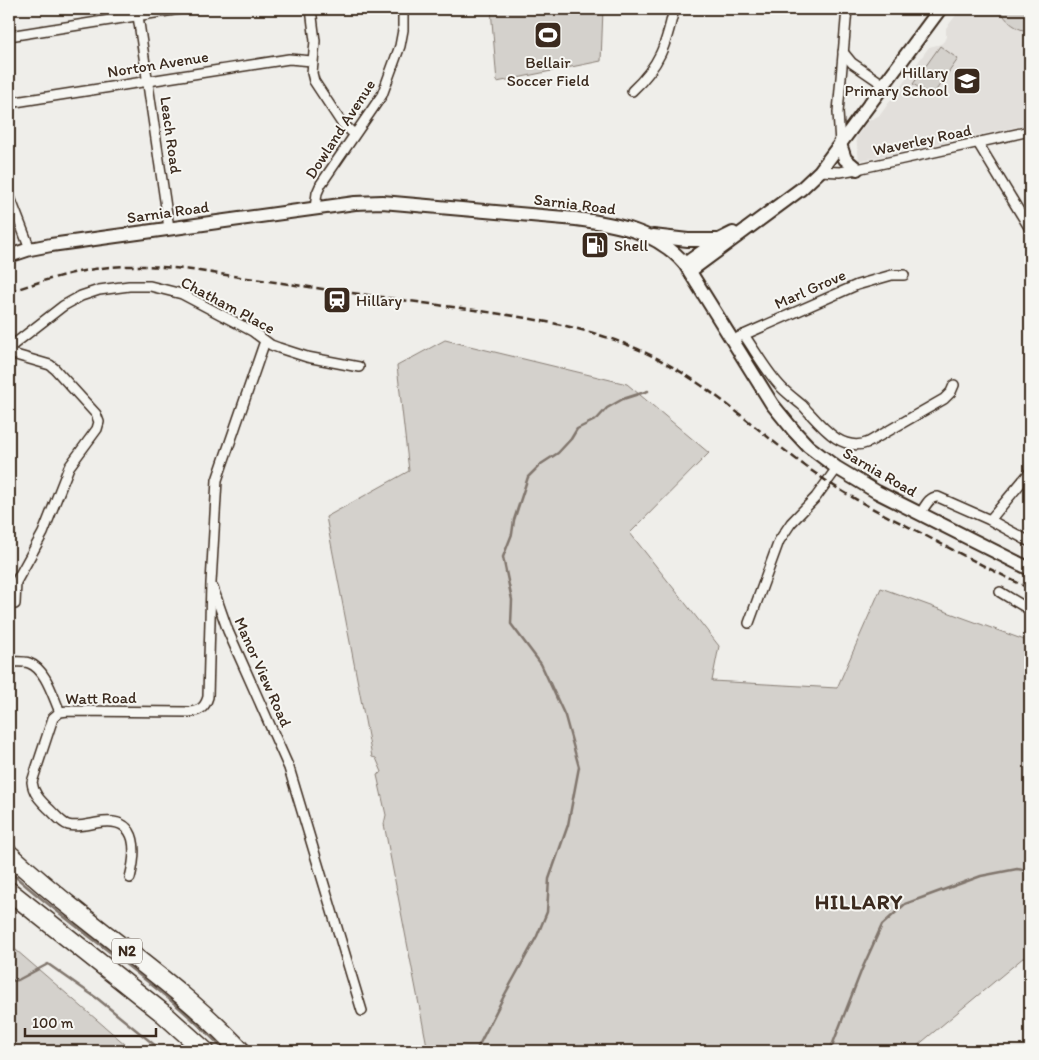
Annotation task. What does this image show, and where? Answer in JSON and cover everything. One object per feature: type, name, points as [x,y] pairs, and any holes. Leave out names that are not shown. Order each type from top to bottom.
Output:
[{"type":"highway","name":"N2","points":[[9,854],[75,910],[173,987],[241,1051]]},
{"type":"highway","name":"N2","points":[[9,890],[164,1014],[205,1051]]},
{"type":"main road","points":[[687,267],[756,222],[801,189],[820,171],[940,9]]},
{"type":"main road","points":[[840,144],[845,158],[857,169]]},
{"type":"main road","name":"Sarnia Road","points":[[9,256],[30,249],[169,228],[355,203],[382,202],[576,219],[607,223],[643,234],[667,247],[687,267],[738,338],[781,417],[808,446],[837,468],[877,492],[1030,570]]},
{"type":"main road","points":[[687,267],[719,240],[756,222]]},
{"type":"main road","points":[[643,234],[681,240],[719,240]]},
{"type":"street","points":[[9,36],[180,9]]},
{"type":"street","points":[[311,9],[315,40],[312,73],[318,90],[341,122],[354,134]]},
{"type":"street","name":"Dowland Avenue","points":[[316,208],[317,194],[321,184],[382,95],[393,67],[403,30],[403,9]]},
{"type":"street","points":[[632,91],[652,70],[660,58],[674,9]]},
{"type":"street","points":[[840,144],[838,112],[847,9]]},
{"type":"street","name":"Leach Road","points":[[138,16],[169,228]]},
{"type":"street","points":[[843,52],[852,63],[884,85]]},
{"type":"street","name":"Norton Avenue","points":[[9,104],[289,59],[312,61]]},
{"type":"street","name":"Waverley Road","points":[[820,171],[840,172],[857,169],[1030,131]]},
{"type":"street","points":[[978,143],[1030,229]]},
{"type":"street","points":[[9,195],[30,249]]},
{"type":"street","name":"Marl Grove","points":[[738,338],[857,285],[892,275],[904,275]]},
{"type":"street","name":"Chatham Place","points":[[9,348],[49,316],[81,296],[99,290],[129,286],[150,286],[182,294],[252,331],[265,341],[279,348],[307,357],[360,367]]},
{"type":"street","points":[[738,338],[782,388],[827,433],[848,444],[856,445],[869,442],[944,399],[951,392],[954,385]]},
{"type":"street","name":"Manor View Road","points":[[265,341],[219,471],[216,489],[211,583],[228,630],[289,768],[362,1011]]},
{"type":"street","points":[[9,353],[45,363],[55,369],[96,414],[99,422],[97,429],[69,467],[43,534],[19,576],[15,588],[15,604]]},
{"type":"street","points":[[749,624],[779,541],[790,523],[816,497],[837,468]]},
{"type":"street","points":[[990,520],[1030,472]]},
{"type":"street","points":[[920,514],[930,499],[936,496],[990,520],[1030,542]]},
{"type":"street","name":"Watt Road","points":[[130,878],[135,844],[126,827],[120,823],[112,822],[76,826],[64,824],[42,802],[33,788],[32,782],[53,718],[60,712],[191,712],[200,710],[206,705],[208,697],[211,583]]},
{"type":"street","points":[[1000,592],[1030,610]]},
{"type":"street","points":[[9,662],[26,662],[34,666],[45,680],[60,712]]},
{"type":"shaded area","name":"Bellair Soccer Field","points":[[491,9],[603,9],[601,61],[497,82]]},
{"type":"shaded area","name":"Hillary Primary School","points":[[961,9],[1030,9],[1030,124],[859,161],[856,138],[868,121],[880,115],[929,47],[941,44],[944,41],[946,28]]},
{"type":"shaded area","points":[[1001,9],[1030,9],[1030,31],[1025,31],[1012,24],[1005,18]]},
{"type":"shaded area","points":[[940,46],[958,59],[932,96],[913,84]]},
{"type":"shaded area","points":[[445,340],[627,384],[709,453],[630,533],[719,646],[712,681],[837,688],[881,588],[1030,642],[1030,957],[1024,957],[911,1051],[428,1051],[384,824],[386,815],[377,775],[382,772],[376,758],[372,757],[326,517],[409,471],[397,366]]},
{"type":"shaded area","points":[[9,944],[133,1051],[9,1051]]},
{"type":"waterway","points":[[476,1051],[537,936],[547,912],[549,879],[568,825],[579,767],[565,716],[541,664],[511,624],[512,600],[503,557],[512,534],[514,520],[528,477],[541,464],[558,453],[571,439],[577,429],[597,419],[607,408],[623,399],[648,391]]},
{"type":"waterway","points":[[830,1051],[862,969],[882,925],[905,904],[981,876],[1017,869],[1030,871]]},
{"type":"waterway","points":[[9,871],[174,1003],[225,1051]]},
{"type":"waterway","points":[[9,981],[18,980],[48,964],[98,999],[162,1051]]},
{"type":"railway","points":[[9,292],[52,278],[82,271],[127,266],[164,267],[468,309],[580,329],[623,343],[669,365],[715,395],[802,464],[847,494],[1030,589]]},
{"type":"place","name":"Bellair Soccer Field","points":[[548,35]]},
{"type":"place","name":"Hillary Primary School","points":[[967,81]]},
{"type":"place","name":"Shell","points":[[595,245]]},
{"type":"place","name":"Hillary","points":[[337,300]]},
{"type":"district","name":"HILLARY","points":[[859,901]]}]
